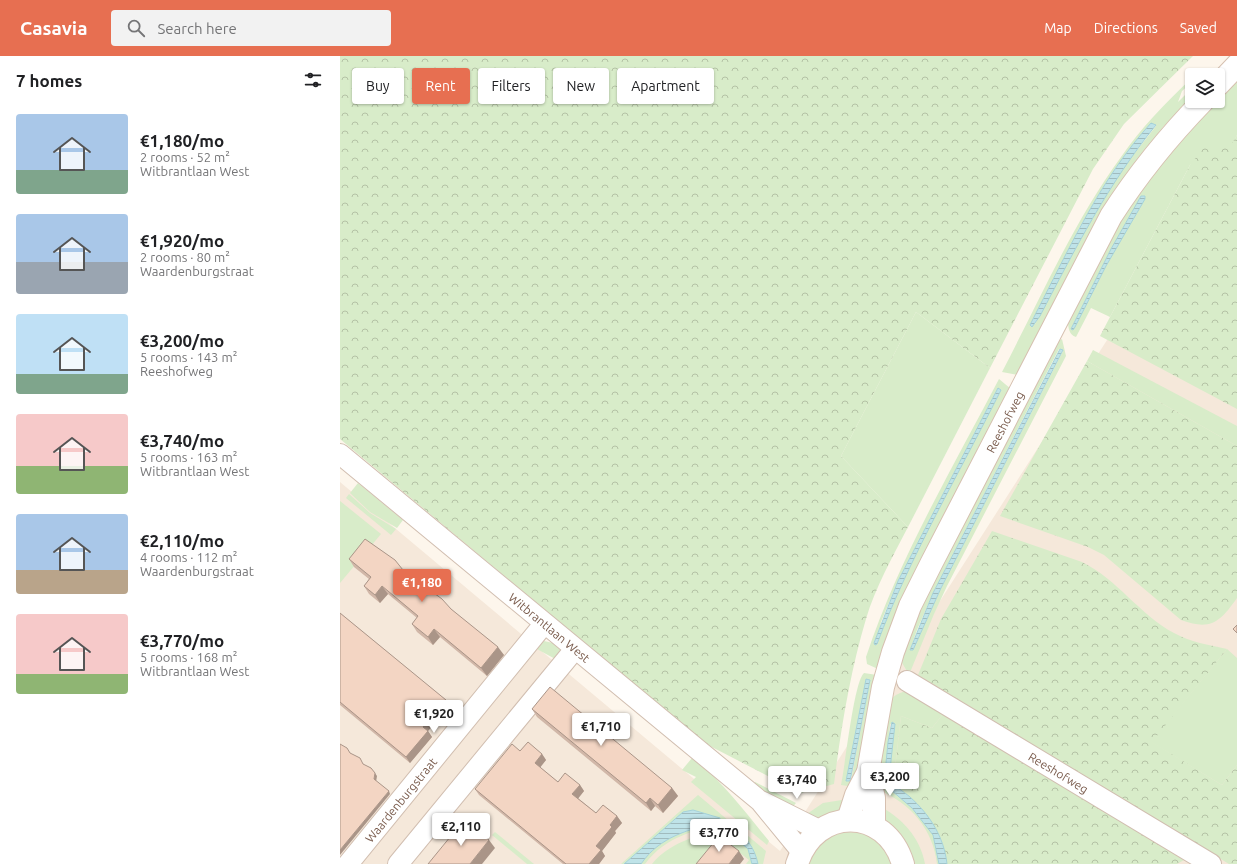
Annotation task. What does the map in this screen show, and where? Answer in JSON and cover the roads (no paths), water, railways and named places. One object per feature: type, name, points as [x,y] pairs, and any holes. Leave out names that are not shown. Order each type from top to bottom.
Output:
[{"type":"street","points":[[1225,78],[1237,65]]},
{"type":"street","name":"Reeshofweg","points":[[848,820],[856,795],[868,772],[883,687],[893,652],[910,606],[1111,216],[1155,153],[1196,108]]},
{"type":"street","name":"Witbrantlaan West","points":[[340,454],[760,801],[819,830]]},
{"type":"street","name":"Waardenburgstraat","points":[[348,864],[544,624]]},
{"type":"street","points":[[398,864],[575,649]]},
{"type":"street","name":"Reeshofweg","points":[[906,681],[1211,864]]},
{"type":"street","name":"Reeshofweg","points":[[868,772],[874,798],[874,826]]},
{"type":"street","name":"Witbrantlaan West","points":[[760,801],[799,858]]},
{"type":"street","points":[[799,858],[810,838],[819,830],[838,821],[848,820],[861,821],[874,826],[885,833],[900,853],[903,864]]},
{"type":"water","points":[[1151,123],[1156,125],[1107,194],[1079,242],[1040,316],[1032,327],[1030,325],[1061,263],[1102,190],[1133,144]]},
{"type":"water","points":[[1141,196],[1145,196],[1145,199],[1106,266],[1075,327],[1073,330],[1071,329],[1111,249]]},
{"type":"water","points":[[1060,349],[1063,350],[941,588],[913,650],[910,650],[933,593]]},
{"type":"water","points":[[998,388],[1001,390],[904,579],[877,644],[875,645],[874,643],[898,581]]},
{"type":"water","points":[[866,679],[870,680],[850,781],[846,781]]},
{"type":"water","points":[[892,722],[895,724],[889,779],[910,797],[930,819],[943,845],[947,864],[939,864],[933,835],[912,808],[884,784],[888,742]]},
{"type":"water","points":[[693,810],[720,818],[720,821],[686,831],[666,840],[649,854],[641,864],[624,864],[683,812]]},
{"type":"water","points":[[730,828],[741,834],[749,843],[755,853],[758,864],[752,864],[748,849],[728,831]]}]
